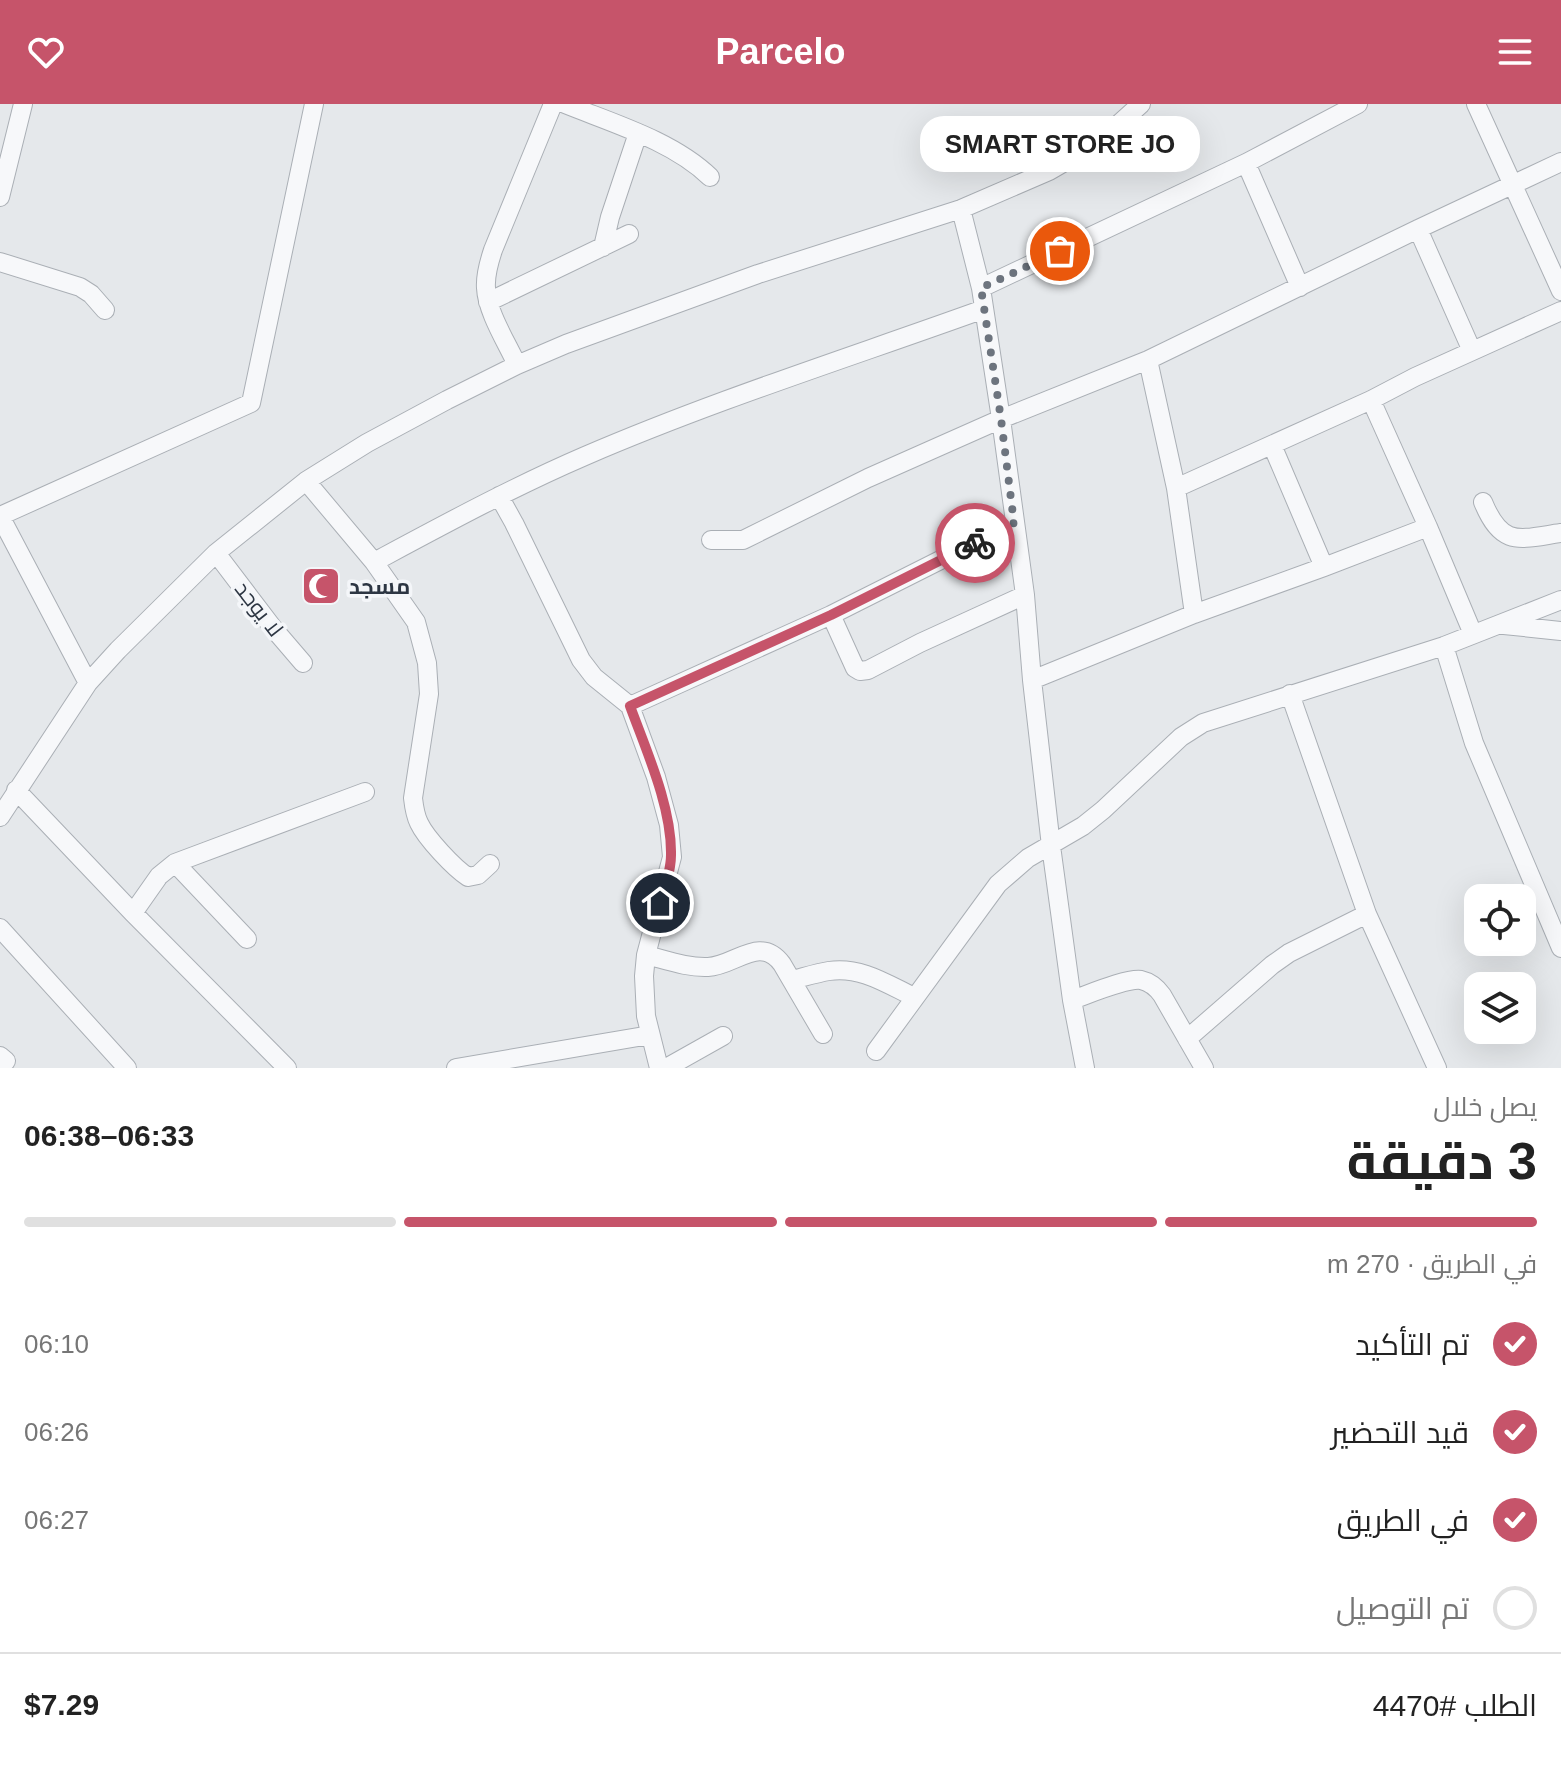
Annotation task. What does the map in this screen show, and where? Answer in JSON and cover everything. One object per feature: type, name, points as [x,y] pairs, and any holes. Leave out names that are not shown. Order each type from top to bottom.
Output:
[{"type":"street","points":[[0,197],[5,154],[23,104]]},
{"type":"street","points":[[88,683],[0,516],[251,403],[314,104]]},
{"type":"street","points":[[517,365],[488,302],[485,287],[493,250],[553,104]]},
{"type":"street","points":[[565,104],[638,133],[689,159],[710,177]]},
{"type":"street","points":[[0,817],[88,683],[148,618],[216,553],[306,481],[367,443],[447,400],[566,344],[743,279],[961,209],[1049,171],[1099,142],[1141,104]]},
{"type":"street","points":[[981,288],[1246,163],[1358,104]]},
{"type":"street","points":[[1476,104],[1561,291]]},
{"type":"street","points":[[603,247],[638,133]]},
{"type":"street","points":[[711,540],[743,540],[868,478],[1001,419],[1148,360],[1561,162]]},
{"type":"street","points":[[1246,163],[1300,287]]},
{"type":"street","points":[[961,209],[981,288],[1001,419],[1025,595],[1051,846],[1072,1000],[1085,1068]]},
{"type":"street","points":[[1418,229],[1472,351]]},
{"type":"street","points":[[488,302],[629,234]]},
{"type":"street","points":[[0,262],[80,287],[105,310]]},
{"type":"street","points":[[374,562],[499,496],[584,456],[984,309]]},
{"type":"street","points":[[1176,488],[1561,311]]},
{"type":"street","points":[[1148,360],[1176,488],[1194,614]]},
{"type":"street","points":[[1371,400],[1473,634]]},
{"type":"street","points":[[1272,445],[1324,567]]},
{"type":"street","points":[[306,481],[374,562],[416,622],[427,663],[429,694],[413,798],[420,825],[428,838],[463,874],[473,877],[490,864]]},
{"type":"street","points":[[499,496],[581,660],[594,677],[630,706],[656,777],[669,825],[672,857],[646,955],[644,996],[659,1068]]},
{"type":"street","points":[[1483,502],[1495,527],[1503,534],[1522,539],[1561,533]]},
{"type":"street","points":[[630,706],[831,615],[1014,523]]},
{"type":"street","points":[[1032,680],[1194,614],[1428,527]]},
{"type":"street","name":"لا يوجد","points":[[216,553],[303,663]]},
{"type":"street","points":[[831,615],[855,668],[860,671],[868,670],[1025,595]]},
{"type":"street","points":[[876,1051],[998,884],[1028,858],[1083,826],[1193,729],[1290,694],[1444,646],[1561,600]]},
{"type":"street","points":[[1501,624],[1561,631]]},
{"type":"street","points":[[1444,646],[1474,743],[1561,948]]},
{"type":"street","points":[[1290,694],[1367,914],[1437,1068]]},
{"type":"street","points":[[16,790],[287,1068]]},
{"type":"street","points":[[133,913],[159,876],[175,863],[365,792]]},
{"type":"street","points":[[175,863],[247,939]]},
{"type":"street","points":[[1187,1039],[1289,953],[1367,914]]},
{"type":"street","points":[[0,928],[127,1068]]},
{"type":"street","points":[[646,955],[712,967],[753,951],[767,951],[778,958],[823,1034]]},
{"type":"street","points":[[792,980],[850,970],[869,975],[914,997]]},
{"type":"street","points":[[1072,1000],[1129,981],[1147,982],[1162,995],[1204,1068]]},
{"type":"street","points":[[456,1068],[650,1035]]},
{"type":"street","points":[[666,1068],[723,1036]]},
{"type":"way so far","points":[[975,543],[1014,523],[981,288],[1060,251]]},
{"type":"place","name":"SMART STORE JO","points":[[1060,251]]},
{"type":"place","name":"مسجد","points":[[321,586]]},
{"type":"route","points":[[660,903],[672,857],[669,825],[656,777],[630,706],[831,615],[975,543]]}]
